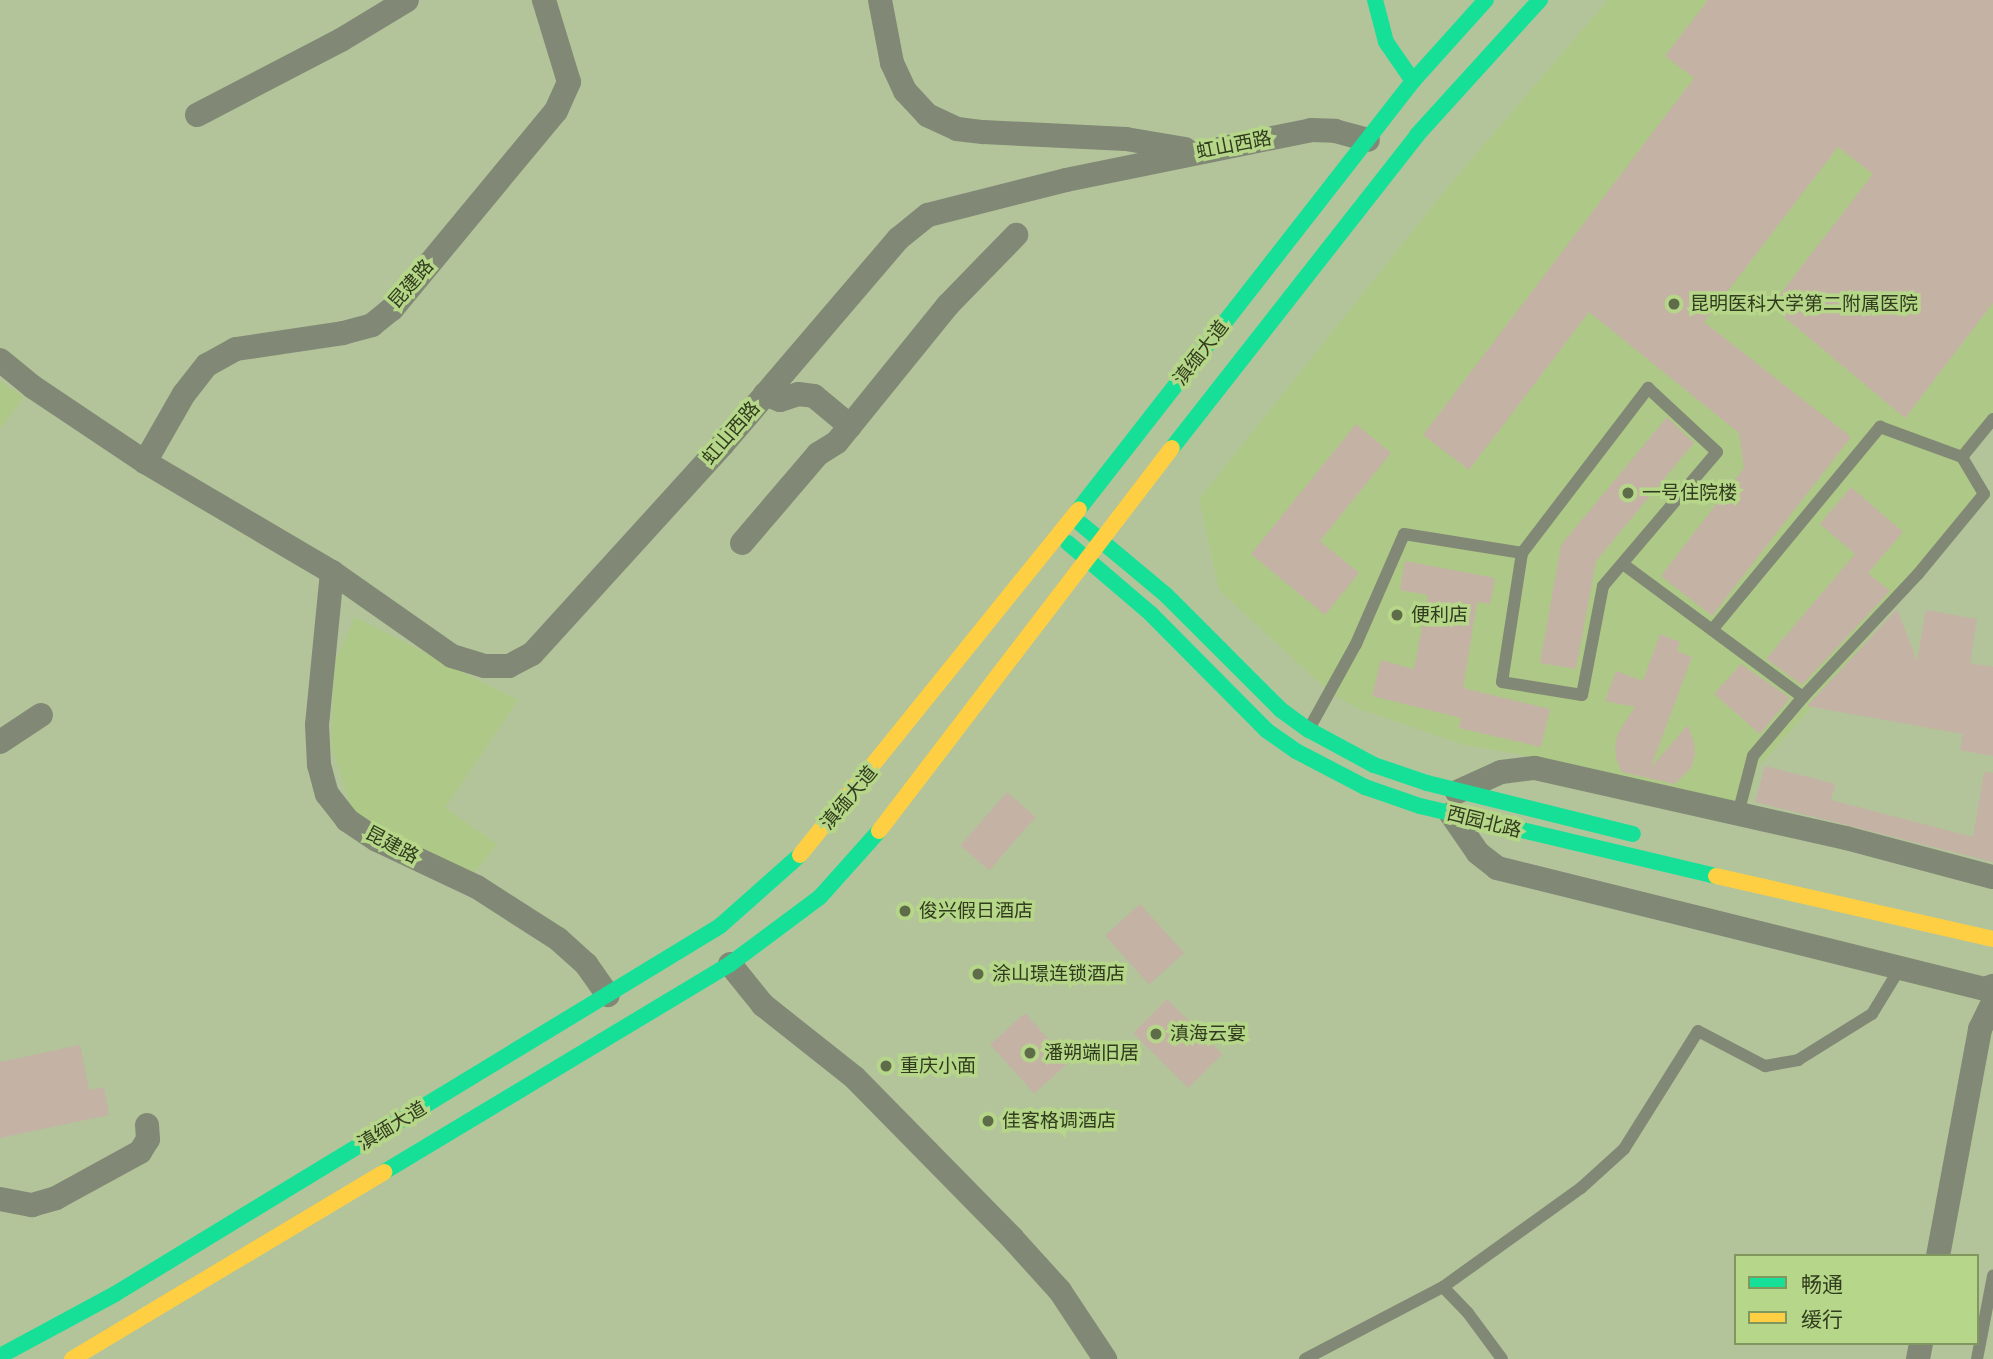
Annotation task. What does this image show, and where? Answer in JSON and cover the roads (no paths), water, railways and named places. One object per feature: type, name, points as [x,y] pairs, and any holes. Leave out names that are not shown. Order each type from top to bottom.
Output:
[{"type":"main road","points":[[1375,0],[1386,42],[1413,81]]},
{"type":"main road","name":"滇缅大道","points":[[2,1350],[115,1294],[720,926],[803,853],[1059,535],[1413,81],[1486,0]]},
{"type":"main road","name":"滇缅大道","points":[[72,1359],[133,1325],[730,964],[820,897],[898,810],[1086,559],[1417,135],[1540,0]]},
{"type":"main road","name":"西园北路","points":[[1073,517],[1166,594],[1281,710],[1309,730],[1374,765],[1454,803],[1537,835],[1993,939]]},
{"type":"main road","name":"西园北路","points":[[1059,535],[1151,614],[1266,730],[1296,751],[1364,787],[1454,803],[1541,811],[1646,837]]},
{"type":"street","points":[[197,115],[317,53],[407,0]]},
{"type":"street","name":"昆建路","points":[[145,462],[184,394],[207,365],[236,349],[343,333],[372,325],[392,309],[556,111],[569,82],[544,0]]},
{"type":"street","points":[[880,0],[892,63],[905,91],[927,115],[957,129],[1126,139],[1199,152]]},
{"type":"street","name":"虹山西路","points":[[0,360],[41,393],[145,462],[332,572],[452,656],[485,666],[509,666],[533,654],[765,394],[898,239],[928,215],[980,200],[1311,130],[1335,131],[1368,140]]},
{"type":"street","points":[[742,543],[818,454],[837,442],[948,305],[1016,236]]},
{"type":"street","points":[[765,394],[780,400],[798,394],[814,396],[850,426]]},
{"type":"street","name":"昆建路","points":[[332,572],[317,725],[319,765],[327,794],[347,820],[377,840],[477,887],[558,939],[586,964],[608,995]]},
{"type":"street","points":[[0,741],[41,715]]},
{"type":"street","points":[[1993,877],[1846,838],[1535,768],[1501,772],[1454,803],[1478,853],[1497,868],[1984,989],[1993,986]]},
{"type":"street","points":[[730,964],[763,1005],[855,1078],[1012,1238],[1060,1291],[1105,1359]]},
{"type":"street","points":[[1938,1254],[1993,1002]]},
{"type":"street","points":[[0,1199],[32,1205],[56,1198],[140,1152],[148,1139],[146,1125]]},
{"type":"lane","points":[[1648,388],[1717,453],[1603,586],[1582,695],[1502,682],[1522,554],[1648,388]]},
{"type":"lane","points":[[1962,457],[1993,419]]},
{"type":"lane","points":[[1712,630],[1880,427],[1962,457],[1984,494],[1918,575],[1803,697],[1754,756],[1738,814]]},
{"type":"lane","points":[[1309,730],[1356,644],[1404,534],[1522,554]]},
{"type":"lane","points":[[1623,564],[1803,697]]},
{"type":"lane","points":[[1305,1359],[1443,1287],[1581,1188],[1624,1149],[1698,1031],[1765,1066],[1798,1060],[1872,1014],[1900,968]]},
{"type":"lane","points":[[1977,1359],[1993,1276]]},
{"type":"lane","points":[[1443,1287],[1468,1313],[1502,1359]]},
{"type":"place","name":"昆明医科大学第二附属医院","points":[[1674,304]]},
{"type":"place","name":"一号住院楼","points":[[1628,493]]},
{"type":"place","name":"便利店","points":[[1397,615]]},
{"type":"place","name":"俊兴假日酒店","points":[[905,911]]},
{"type":"place","name":"涂山璟连锁酒店","points":[[978,974]]},
{"type":"place","name":"滇海云宴","points":[[1156,1034]]},
{"type":"place","name":"潘朔端旧居","points":[[1030,1053]]},
{"type":"place","name":"重庆小面","points":[[886,1066]]},
{"type":"place","name":"佳客格调酒店","points":[[988,1121]]}]
